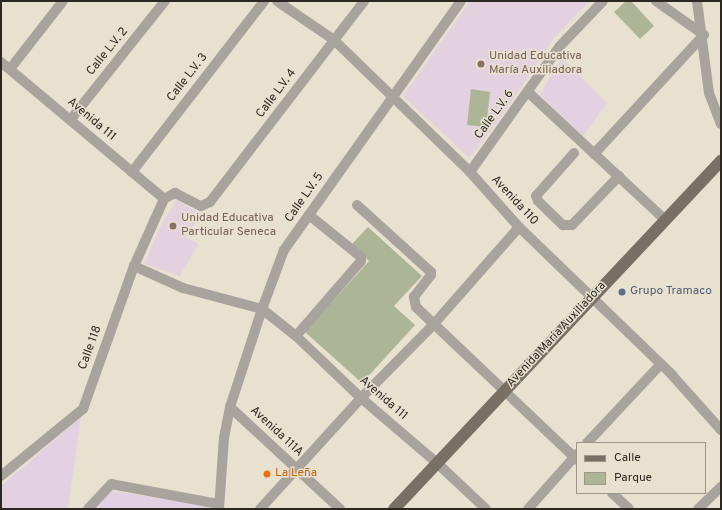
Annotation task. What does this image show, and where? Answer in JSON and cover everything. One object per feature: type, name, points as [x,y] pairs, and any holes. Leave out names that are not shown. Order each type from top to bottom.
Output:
[{"type":"main road","name":"Avenida Maria Auxiliadora","points":[[394,509],[664,219],[721,161]]},
{"type":"street","points":[[10,69],[63,1]]},
{"type":"street","name":"Calle L.V. 2","points":[[71,119],[165,1]]},
{"type":"street","name":"Calle L.V. 3","points":[[132,172],[264,1]]},
{"type":"street","name":"Avenida 110","points":[[277,1],[334,40],[470,172],[519,227],[593,297],[660,364],[721,430]]},
{"type":"street","name":"Calle L.V. 4","points":[[164,199],[175,193],[201,206],[210,202],[364,1]]},
{"type":"street","name":"Calle L.V. 5","points":[[219,506],[224,438],[230,406],[262,309],[284,250],[461,1]]},
{"type":"street","name":"Calle L.V. 6","points":[[470,172],[560,46],[603,1]]},
{"type":"street","points":[[656,1],[704,35]]},
{"type":"street","points":[[697,1],[704,35],[710,93],[721,124]]},
{"type":"street","points":[[594,154],[704,35]]},
{"type":"street","name":"Avenida 111","points":[[1,62],[71,119],[164,199]]},
{"type":"street","points":[[528,92],[594,154],[620,176],[664,219]]},
{"type":"street","points":[[574,153],[536,196],[538,201],[563,225],[572,225],[620,176]]},
{"type":"street","name":"Calle 118","points":[[1,476],[83,409],[134,266],[164,199]]},
{"type":"street","points":[[357,205],[431,272],[431,275],[414,297],[414,303],[433,325],[576,457],[528,509]]},
{"type":"street","points":[[296,336],[361,261],[362,257],[309,215]]},
{"type":"street","points":[[260,509],[361,398],[433,325],[519,227]]},
{"type":"street","points":[[134,266],[182,288],[262,309]]},
{"type":"street","name":"Avenida 111","points":[[262,309],[296,336],[361,398],[437,462],[486,509]]},
{"type":"street","points":[[588,442],[660,364]]},
{"type":"street","name":"Avenida 111A","points":[[230,406],[340,509]]},
{"type":"street","points":[[88,509],[111,484],[219,506]]},
{"type":"street","points":[[698,509],[721,488]]},
{"type":"street","points":[[613,494],[629,509]]},
{"type":"shaded area","name":"Unidad Educativa María Auxiliadora","points":[[470,1],[589,2],[554,38],[500,119],[469,158],[403,96]]},
{"type":"shaded area","points":[[561,57],[607,103],[583,136],[540,95]]},
{"type":"shaded area","points":[[177,200],[200,214],[186,237],[198,244],[180,276],[144,264],[162,223]]},
{"type":"shaded area","points":[[81,417],[68,509],[1,509],[1,486]]},
{"type":"shaded area","points":[[110,491],[209,505],[209,509],[94,509]]},
{"type":"green space","points":[[626,1],[631,1],[654,26],[640,39],[614,12]]},
{"type":"green space","points":[[471,89],[490,92],[486,127],[467,125]]},
{"type":"green space","points":[[368,227],[422,276],[394,306],[415,325],[362,383],[305,332],[369,261],[351,245]]},
{"type":"place","name":"Unidad Educativa María Auxiliadora","points":[[481,64]]},
{"type":"place","name":"Unidad Educativa Particular Seneca","points":[[173,226]]},
{"type":"place","name":"Grupo Tramaco","points":[[622,292]]},
{"type":"place","name":"La Leña","points":[[267,474]]}]
